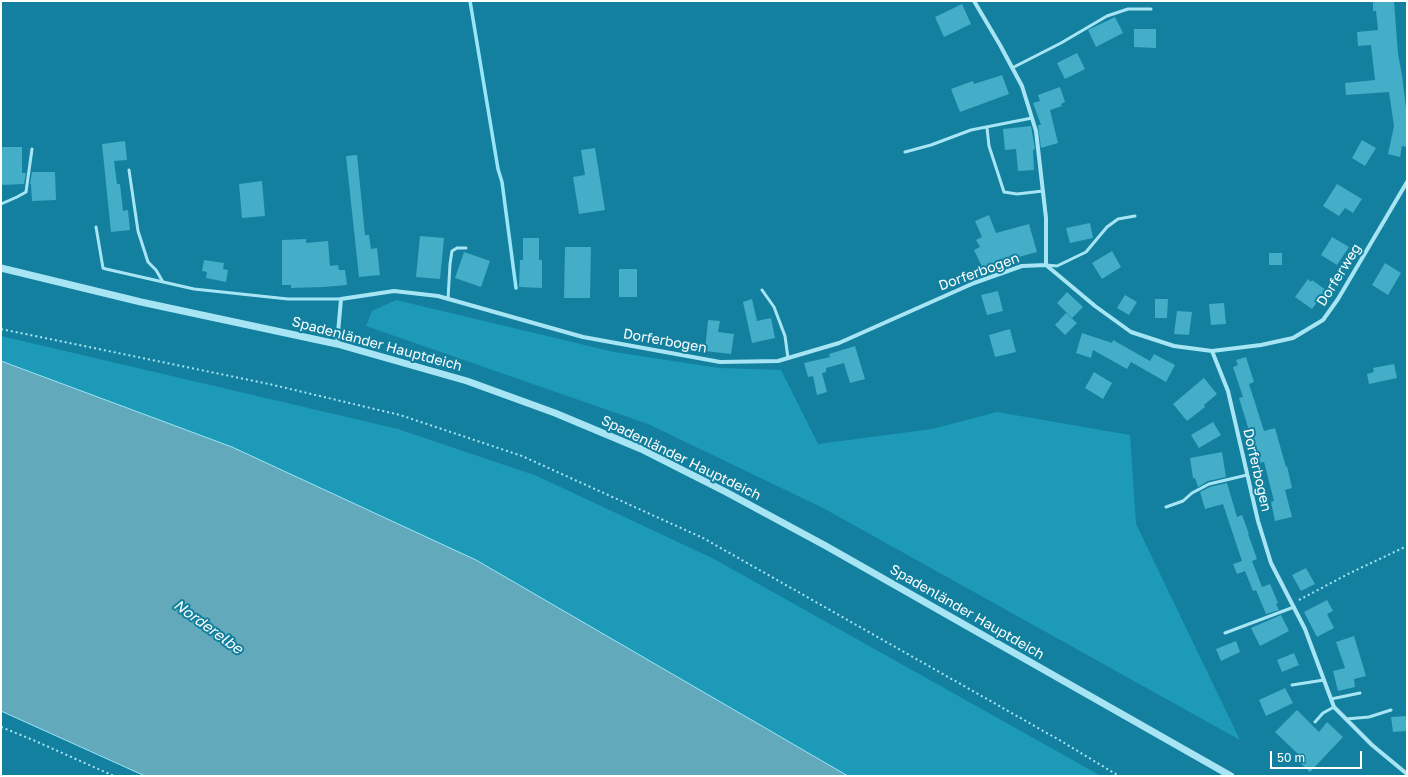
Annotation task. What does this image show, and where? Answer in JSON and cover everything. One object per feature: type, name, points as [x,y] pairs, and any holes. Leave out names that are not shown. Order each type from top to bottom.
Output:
[{"type":"street","points":[[974,1],[1022,86],[1036,131],[1046,218],[1046,265],[1095,306],[1131,332],[1174,346],[1212,351]]},
{"type":"street","name":"Dorferweg","points":[[1212,351],[1261,345],[1293,338],[1323,320],[1338,299],[1407,182]]},
{"type":"street","name":"Dorferbogen","points":[[341,299],[394,291],[438,296],[583,337],[720,362],[778,361],[839,343],[974,283],[1022,266],[1046,265]]},
{"type":"street","name":"Spadenländer Hauptdeich","points":[[1,268],[141,302],[337,344],[467,381],[555,413],[641,449],[726,492],[820,543],[1231,776]]},
{"type":"street","points":[[337,344],[341,299]]},
{"type":"street","name":"Dorferbogen","points":[[1212,351],[1228,391],[1258,520],[1271,563],[1305,628],[1334,707],[1372,745],[1407,774]]},
{"type":"lane","points":[[1012,68],[1061,43],[1107,16],[1128,9],[1151,9]]},
{"type":"lane","points":[[905,152],[930,145],[971,130],[1032,118]]},
{"type":"lane","points":[[987,128],[989,146],[1004,192],[1018,194],[1043,192]]},
{"type":"lane","points":[[1,204],[26,192],[32,149]]},
{"type":"lane","points":[[129,170],[138,231],[142,245],[148,262],[156,270],[163,282]]},
{"type":"lane","points":[[1046,265],[1058,266],[1086,252],[1107,227],[1118,219],[1135,216]]},
{"type":"lane","points":[[96,227],[103,268],[194,289],[288,299],[341,299]]},
{"type":"lane","points":[[448,299],[452,251],[457,248],[466,248]]},
{"type":"lane","points":[[762,290],[774,307],[785,336],[788,358]]},
{"type":"lane","points":[[1166,508],[1183,501],[1192,492],[1209,484],[1247,475]]},
{"type":"lane","points":[[1225,633],[1293,605]]},
{"type":"lane","points":[[1292,686],[1324,680]]},
{"type":"lane","points":[[1331,699],[1360,693]]},
{"type":"lane","points":[[1315,722],[1323,713],[1334,707]]},
{"type":"lane","points":[[1346,719],[1369,717],[1391,710]]},
{"type":"path","points":[[1,329],[269,384],[400,415],[522,456],[703,538],[1062,741],[1119,776]]},
{"type":"path","points":[[1293,605],[1348,574],[1407,546]]},
{"type":"path","points":[[1,727],[114,776]]},
{"type":"shaded area","points":[[396,300],[614,352],[719,368],[781,370],[818,444],[932,429],[997,412],[1130,435],[1136,524],[1240,740],[823,508],[648,424],[366,326],[372,311]]},
{"type":"shaded area","points":[[1,336],[398,429],[537,476],[714,559],[1101,776],[848,776],[787,740],[232,447],[1,361]]},
{"type":"water","name":"Norderelbe","points":[[1,361],[232,447],[476,560],[848,776],[145,776],[1,711]]},
{"type":"building","points":[[1394,1],[1398,54],[1407,116],[1406,147],[1402,146],[1400,157],[1388,154],[1394,126],[1389,92],[1346,95],[1345,83],[1375,80],[1371,45],[1358,46],[1357,32],[1378,30],[1376,11],[1373,11],[1373,2]]},
{"type":"building","points":[[962,4],[971,24],[944,37],[935,17]]},
{"type":"building","points":[[1115,17],[1123,33],[1096,47],[1088,30]]},
{"type":"building","points":[[1134,29],[1156,29],[1156,48],[1134,47]]},
{"type":"building","points":[[1077,53],[1085,69],[1065,79],[1057,63]]},
{"type":"building","points":[[1002,75],[1009,94],[960,112],[951,89],[973,81],[974,84]]},
{"type":"building","points":[[1060,87],[1065,102],[1061,104],[1062,106],[1050,110],[1058,143],[1041,148],[1038,125],[1041,125],[1033,103],[1040,101],[1038,95]]},
{"type":"building","points":[[1031,126],[1035,149],[1033,150],[1034,170],[1018,171],[1016,149],[1005,150],[1003,129]]},
{"type":"building","points":[[1362,140],[1376,148],[1365,166],[1352,158]]},
{"type":"building","points":[[125,141],[127,160],[114,161],[117,184],[120,184],[123,211],[128,210],[130,230],[111,232],[102,144]]},
{"type":"building","points":[[1,147],[22,147],[22,173],[26,173],[24,184],[1,185]]},
{"type":"building","points":[[595,148],[605,210],[579,214],[573,177],[585,175],[581,150]]},
{"type":"building","points":[[357,155],[365,235],[369,235],[371,249],[377,248],[380,275],[359,277],[346,156]]},
{"type":"building","points":[[32,172],[55,172],[56,200],[32,201],[30,184]]},
{"type":"building","points":[[262,181],[265,216],[242,218],[239,184]]},
{"type":"building","points":[[1337,184],[1362,199],[1353,213],[1345,208],[1339,216],[1323,206]]},
{"type":"building","points":[[989,215],[996,233],[1029,224],[1037,252],[997,263],[997,265],[984,271],[974,250],[980,247],[976,240],[982,237],[975,221]]},
{"type":"building","points":[[1090,223],[1093,238],[1070,243],[1066,228]]},
{"type":"building","points":[[420,236],[444,238],[440,279],[416,277]]},
{"type":"building","points":[[1332,237],[1349,247],[1337,265],[1321,255]]},
{"type":"building","points":[[523,238],[539,238],[539,260],[542,260],[542,288],[519,287],[520,260],[523,260]]},
{"type":"building","points":[[306,239],[306,243],[328,241],[330,266],[338,265],[339,270],[345,270],[347,285],[291,288],[291,285],[282,285],[282,240]]},
{"type":"building","points":[[565,247],[591,247],[590,298],[564,298]]},
{"type":"building","points":[[1112,251],[1121,267],[1102,279],[1092,263]]},
{"type":"building","points":[[464,252],[490,261],[481,287],[455,278]]},
{"type":"building","points":[[1269,253],[1282,253],[1282,265],[1269,265]]},
{"type":"building","points":[[204,260],[224,263],[223,269],[228,270],[226,282],[206,278],[207,272],[202,271]]},
{"type":"building","points":[[1385,263],[1401,273],[1388,295],[1372,285]]},
{"type":"building","points":[[619,269],[637,269],[637,297],[619,297]]},
{"type":"building","points":[[1308,279],[1311,282],[1312,280],[1326,290],[1312,309],[1295,297]]},
{"type":"building","points":[[998,291],[1003,311],[987,315],[981,295]]},
{"type":"building","points":[[1067,292],[1083,307],[1072,318],[1057,303]]},
{"type":"building","points":[[1125,295],[1137,302],[1129,315],[1117,308]]},
{"type":"building","points":[[752,299],[757,321],[771,318],[775,338],[752,343],[743,302]]},
{"type":"building","points":[[1155,299],[1168,299],[1167,318],[1155,318]]},
{"type":"building","points":[[1224,303],[1226,324],[1211,325],[1209,304]]},
{"type":"building","points":[[1177,311],[1192,312],[1189,335],[1174,334]]},
{"type":"building","points":[[1066,313],[1077,323],[1065,335],[1055,325]]},
{"type":"building","points":[[708,320],[720,321],[718,332],[734,334],[731,354],[705,351]]},
{"type":"building","points":[[1010,329],[1016,352],[995,357],[989,335]]},
{"type":"building","points":[[1082,333],[1112,343],[1113,340],[1150,361],[1154,354],[1175,365],[1166,382],[1131,362],[1127,369],[1093,350],[1091,358],[1076,353]]},
{"type":"building","points":[[855,346],[865,379],[850,383],[844,363],[826,368],[826,372],[822,373],[827,392],[817,395],[813,376],[808,377],[804,363],[830,357],[829,354]]},
{"type":"building","points":[[1246,357],[1254,382],[1249,384],[1264,431],[1275,428],[1292,488],[1285,490],[1292,517],[1275,521],[1271,502],[1274,501],[1264,462],[1255,464],[1247,432],[1251,437],[1239,398],[1243,397],[1233,367],[1238,365],[1236,360]]},
{"type":"building","points":[[1394,364],[1397,378],[1369,384],[1367,374],[1374,372],[1373,368]]},
{"type":"building","points":[[1094,372],[1112,383],[1103,399],[1085,388]]},
{"type":"building","points":[[1204,378],[1217,394],[1204,405],[1205,407],[1187,421],[1173,404]]},
{"type":"building","points":[[1213,422],[1221,435],[1199,448],[1191,435]]},
{"type":"building","points":[[1222,452],[1226,477],[1208,481],[1198,487],[1195,478],[1193,478],[1190,458]]},
{"type":"building","points":[[1227,483],[1237,517],[1242,515],[1249,534],[1257,559],[1252,561],[1262,587],[1270,584],[1278,603],[1276,604],[1279,610],[1266,614],[1256,590],[1253,591],[1245,571],[1237,574],[1233,564],[1242,561],[1223,504],[1205,509],[1200,492],[1210,487]]},
{"type":"building","points":[[1306,568],[1315,584],[1301,591],[1292,575]]},
{"type":"building","points":[[1327,600],[1333,611],[1327,614],[1334,628],[1317,637],[1304,612]]},
{"type":"building","points":[[1281,615],[1289,631],[1260,646],[1251,628]]},
{"type":"building","points":[[1354,636],[1366,676],[1354,679],[1355,687],[1338,691],[1333,671],[1345,668],[1336,642]]},
{"type":"building","points":[[1236,641],[1240,652],[1221,661],[1216,649]]},
{"type":"building","points":[[1294,653],[1299,665],[1282,672],[1277,660]]},
{"type":"building","points":[[1285,688],[1293,703],[1266,716],[1259,700]]},
{"type":"building","points":[[1297,710],[1319,732],[1327,722],[1343,737],[1310,772],[1295,758],[1298,754],[1275,732]]},
{"type":"building","points":[[1407,716],[1407,731],[1393,732],[1391,717]]},
{"type":"waterway","points":[[470,1],[498,169],[502,182],[516,288]]}]
